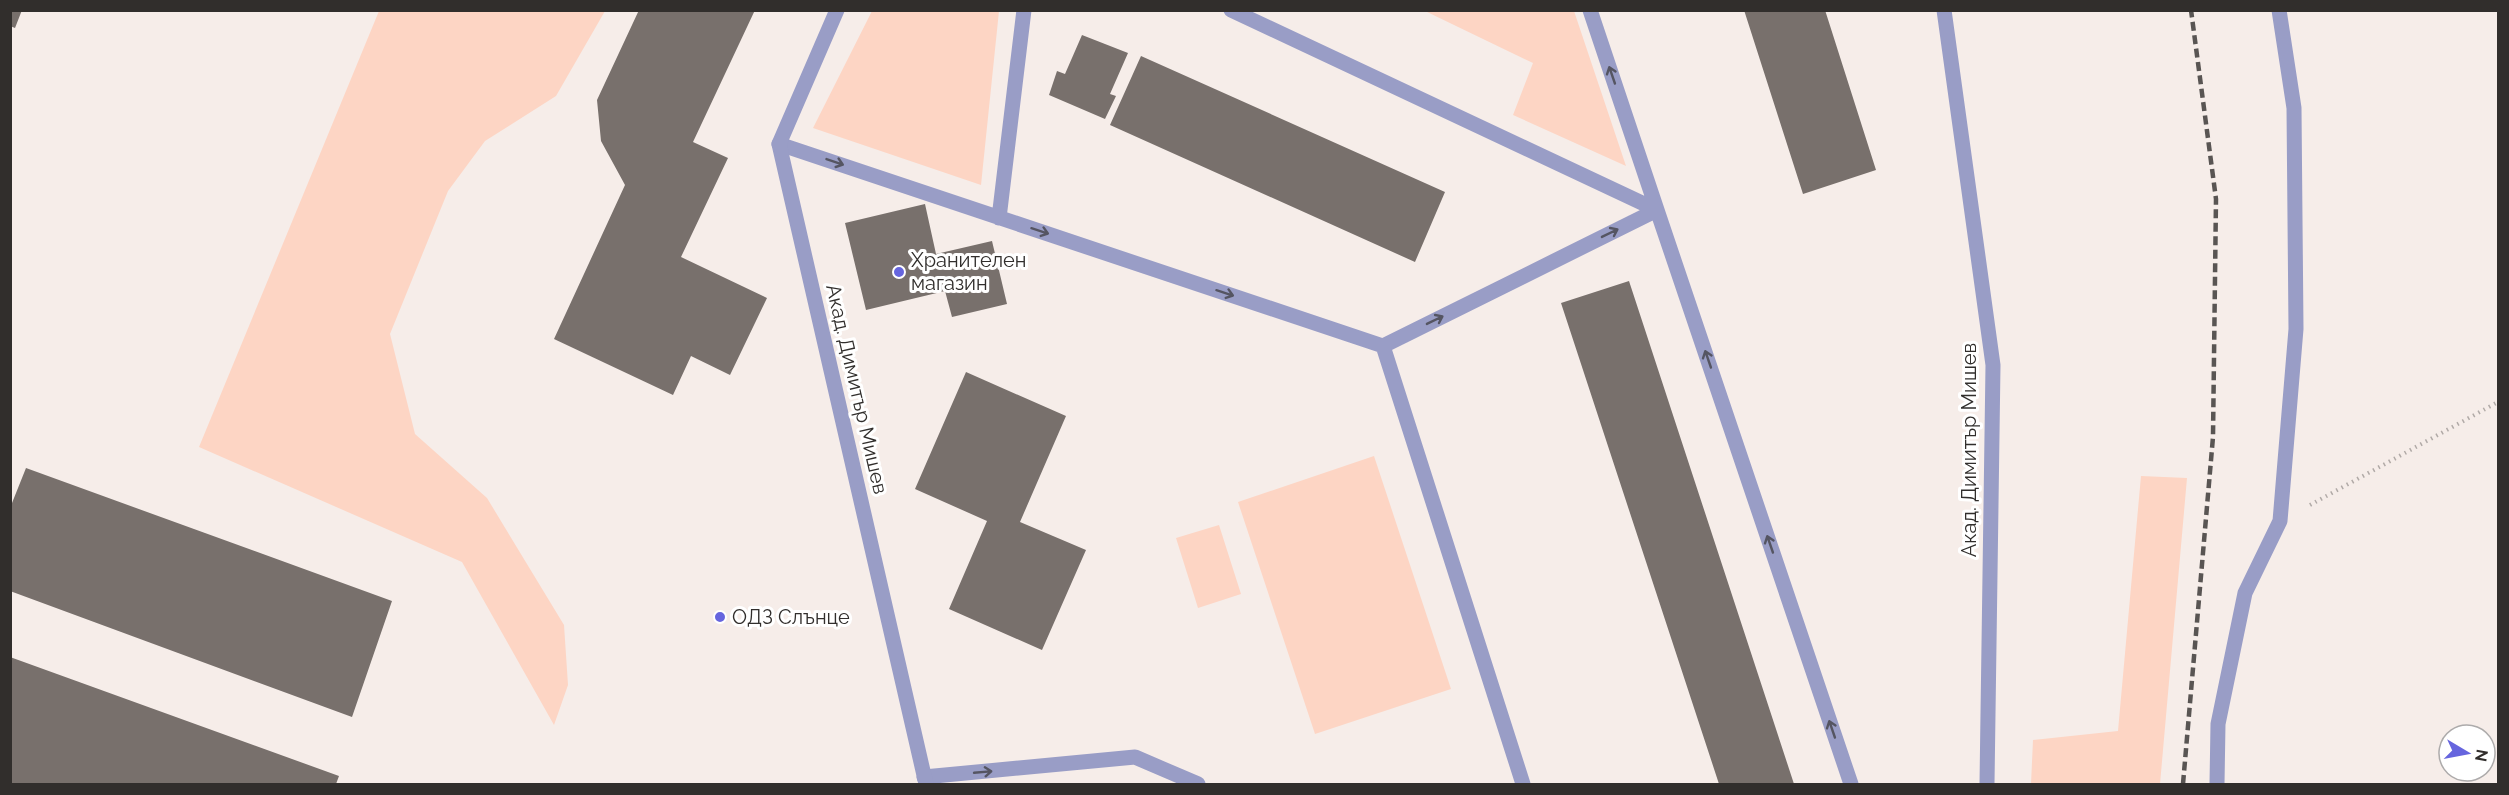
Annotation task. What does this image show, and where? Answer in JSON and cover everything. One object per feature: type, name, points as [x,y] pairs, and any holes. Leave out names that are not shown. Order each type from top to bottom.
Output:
[{"type":"street","points":[[837,10],[779,144],[1383,346],[1657,210]]},
{"type":"street","points":[[999,218],[1024,10]]},
{"type":"street","points":[[1231,10],[1657,210]]},
{"type":"street","points":[[1590,10],[1851,784]]},
{"type":"street","name":"Акад. Димитър Мишев","points":[[1944,10],[1993,365],[1987,784]]},
{"type":"street","points":[[2217,784],[2218,724],[2245,593],[2280,521],[2296,317],[2294,108],[2279,10]]},
{"type":"street","name":"Акад. Димитър Мишев","points":[[779,144],[925,781]]},
{"type":"street","points":[[1383,346],[1523,784]]},
{"type":"street","points":[[925,781],[1136,757],[1198,784]]},
{"type":"path","points":[[2280,521],[2499,402]]},
{"type":"shaded area","points":[[379,11],[605,11],[556,96],[485,141],[448,191],[390,334],[415,434],[487,498],[564,625],[568,685],[554,725],[462,562],[199,447]]},
{"type":"shaded area","points":[[872,11],[999,11],[981,185],[813,128]]},
{"type":"shaded area","points":[[1425,11],[1574,11],[1626,166],[1513,115],[1533,63]]},
{"type":"shaded area","points":[[1374,456],[1451,689],[1315,734],[1238,502]]},
{"type":"shaded area","points":[[2141,476],[2187,478],[2160,784],[2031,784],[2033,740],[2118,731]]},
{"type":"shaded area","points":[[1219,525],[1241,594],[1198,608],[1176,538]]},
{"type":"building","points":[[10,10],[22,10],[15,28],[10,26]]},
{"type":"building","points":[[639,10],[755,10],[693,142],[728,158],[681,257],[767,298],[730,375],[691,356],[673,395],[554,339],[625,185],[601,141],[597,100]]},
{"type":"building","points":[[1744,10],[1825,10],[1876,170],[1803,194]]},
{"type":"building","points":[[1082,35],[1128,53],[1110,94],[1116,96],[1105,119],[1049,95],[1057,71],[1065,74]]},
{"type":"building","points":[[1141,56],[1445,192],[1415,262],[1110,125]]},
{"type":"building","name":"Хранителен магазин","points":[[925,204],[936,254],[992,241],[1007,304],[952,317],[945,291],[866,310],[845,223]]},
{"type":"building","points":[[1629,281],[1794,784],[1719,784],[1561,303]]},
{"type":"building","points":[[966,372],[1066,416],[1020,522],[1086,550],[1042,650],[949,609],[987,521],[915,489]]},
{"type":"building","points":[[26,468],[392,601],[352,717],[10,591],[10,508]]},
{"type":"building","points":[[10,657],[339,776],[336,784],[10,784]]},
{"type":"railway","points":[[2183,784],[2213,437],[2216,199],[2191,10]]},
{"type":"place","name":"Хранителен магазин","points":[[899,272]]},
{"type":"place","name":"ОДЗ Слънце","points":[[720,617]]}]
